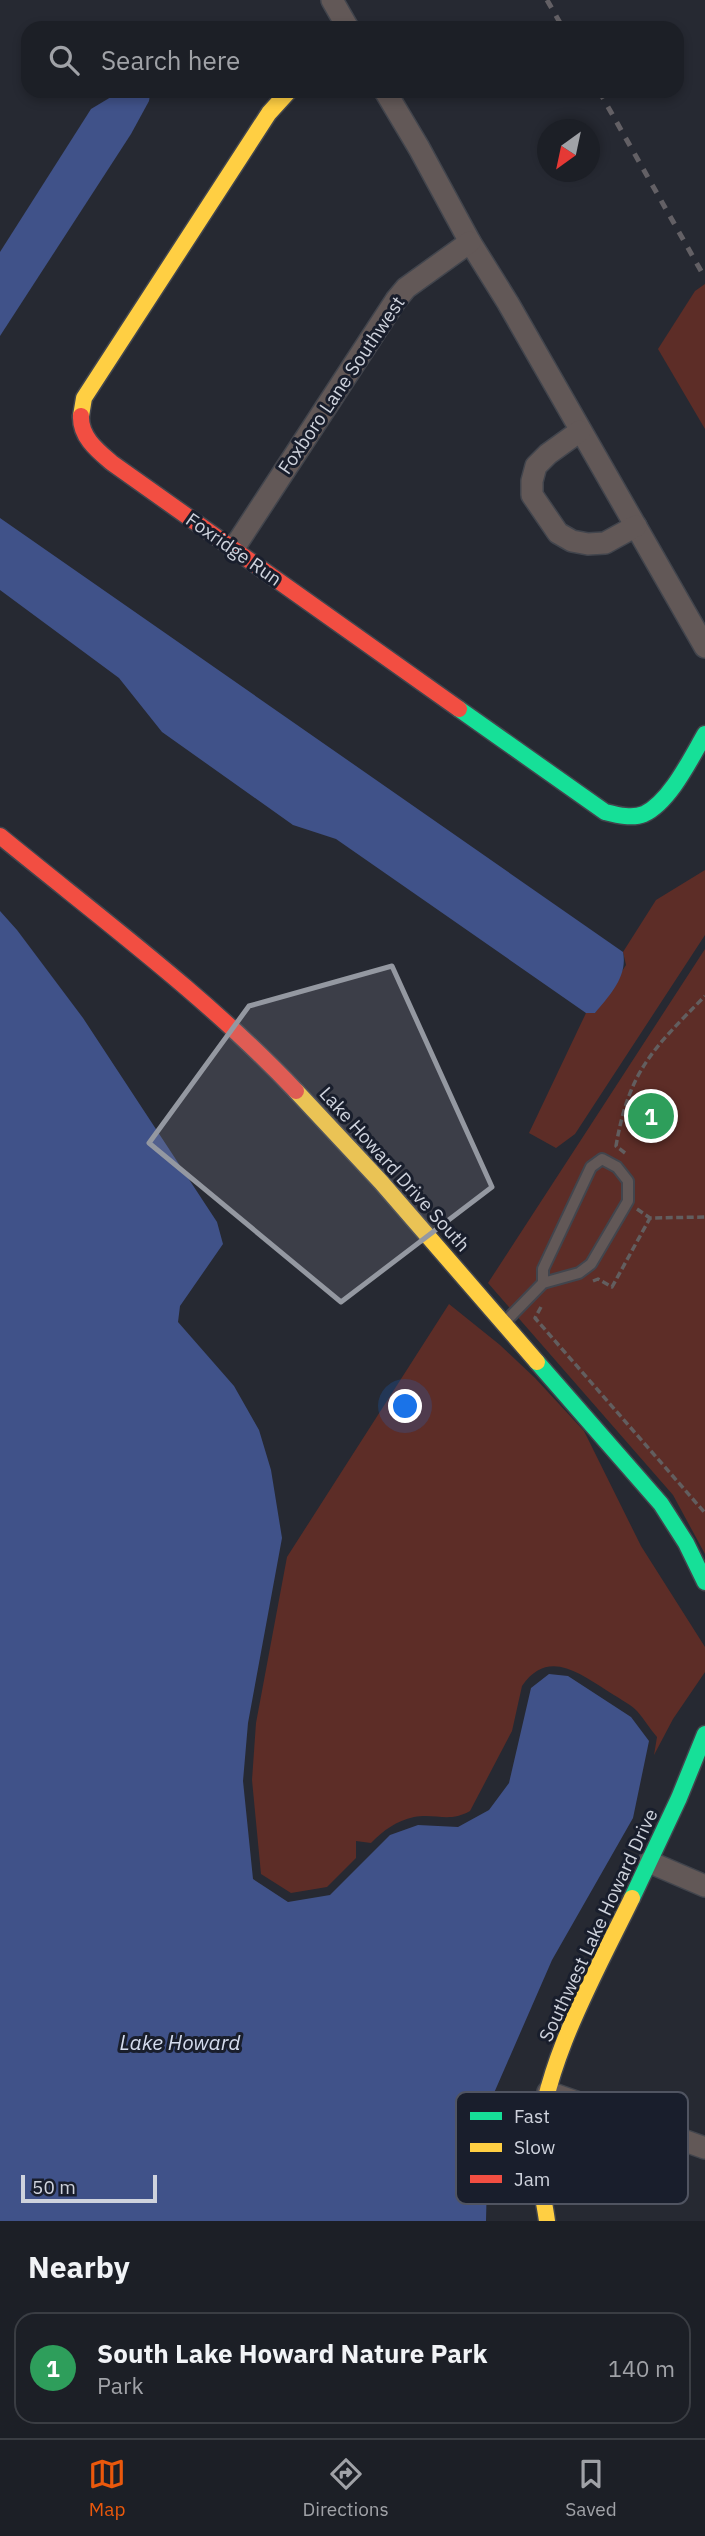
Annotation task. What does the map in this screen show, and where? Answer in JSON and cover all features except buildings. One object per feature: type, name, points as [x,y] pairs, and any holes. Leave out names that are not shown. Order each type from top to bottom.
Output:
[{"type":"street","points":[[332,0],[344,21]]},
{"type":"street","name":"Foxridge Run","points":[[283,98],[269,113],[84,398],[80,424],[88,439],[108,459],[605,812],[621,816],[642,815],[653,808],[705,734]]},
{"type":"street","points":[[389,98],[705,647]]},
{"type":"street","name":"Foxboro Lane Southwest","points":[[234,548],[396,300],[407,288],[470,242]]},
{"type":"street","points":[[580,430],[536,466],[532,495],[558,533],[572,541],[588,544],[605,542],[636,526]]},
{"type":"street","name":"Lake Howard Drive South","points":[[0,836],[176,981],[271,1065],[381,1182],[661,1504],[686,1543],[705,1582]]},
{"type":"street","name":"Southwest Lake Howard Drive","points":[[548,2092],[568,2035],[695,1763],[705,1734]]},
{"type":"street","points":[[649,1862],[705,1886]]},
{"type":"street","points":[[688,2142],[705,2148]]},
{"type":"lane","points":[[504,1323],[543,1283],[579,1273],[591,1264],[628,1201],[628,1181],[617,1167],[602,1159],[591,1167],[543,1269],[543,1283]]},
{"type":"path","points":[[628,1156],[616,1146],[621,1118],[630,1092],[656,1046],[705,996]]},
{"type":"path","points":[[641,1198],[636,1209],[650,1218],[704,1217]]},
{"type":"path","points":[[535,1318],[705,1513]]},
{"type":"highlighted area","points":[[392,966],[492,1187],[341,1302],[149,1143],[249,1006]]},
{"type":"shaded area","points":[[705,284],[705,429],[658,349],[695,291]]},
{"type":"shaded area","points":[[705,870],[705,935],[575,1134],[556,1148],[529,1133],[586,1013],[595,1013],[626,965],[623,952],[656,900]]},
{"type":"shaded area","points":[[705,949],[705,1554],[673,1495],[488,1283]]},
{"type":"shaded area","points":[[449,1304],[500,1345],[584,1431],[641,1546],[705,1647],[705,1672],[673,1719],[654,1755],[657,1737],[634,1708],[574,1671],[563,1667],[542,1668],[522,1686],[512,1731],[470,1811],[449,1817],[414,1817],[391,1827],[371,1843],[356,1841],[356,1858],[327,1887],[291,1893],[261,1874],[252,1780],[256,1723],[287,1557]]},
{"type":"water","points":[[109,98],[149,98],[131,134],[0,336],[0,252],[91,109]]},
{"type":"water","points":[[0,518],[623,952],[620,977],[595,1013],[586,1013],[336,839],[293,825],[162,732],[119,678],[0,590]]},
{"type":"water","name":"Lake Howard","points":[[0,911],[83,1018],[217,1222],[223,1244],[180,1306],[178,1322],[234,1386],[259,1430],[271,1470],[282,1538],[248,1723],[243,1781],[253,1879],[288,1902],[330,1895],[390,1835],[418,1825],[458,1827],[489,1810],[509,1783],[531,1688],[549,1674],[568,1676],[631,1717],[649,1741],[633,1818],[552,1960],[494,2092],[456,2092],[456,2204],[486,2204],[486,2221],[0,2221]]},
{"type":"railway","points":[[547,0],[559,21]]},
{"type":"railway","points":[[603,98],[705,278]]},
{"type":"traffic: fast","points":[[459,709],[605,812],[624,816],[644,814],[663,800],[705,734]]},
{"type":"traffic: fast","points":[[537,1362],[661,1504],[686,1543],[705,1582]]},
{"type":"traffic: fast","points":[[632,1898],[679,1798],[705,1734]]},
{"type":"traffic: slow","points":[[81,416],[84,398],[269,113],[283,98]]},
{"type":"traffic: slow","points":[[296,1091],[381,1182],[537,1362]]},
{"type":"traffic: slow","points":[[547,2092],[572,2022],[632,1898]]},
{"type":"traffic: slow","points":[[544,2204],[547,2221]]},
{"type":"traffic: jam","points":[[81,416],[83,431],[112,463],[459,709]]},
{"type":"traffic: jam","points":[[0,836],[190,991],[262,1056],[296,1091]]},
{"type":"place","name":"South Lake Howard Nature Park","points":[[651,1116]]}]
